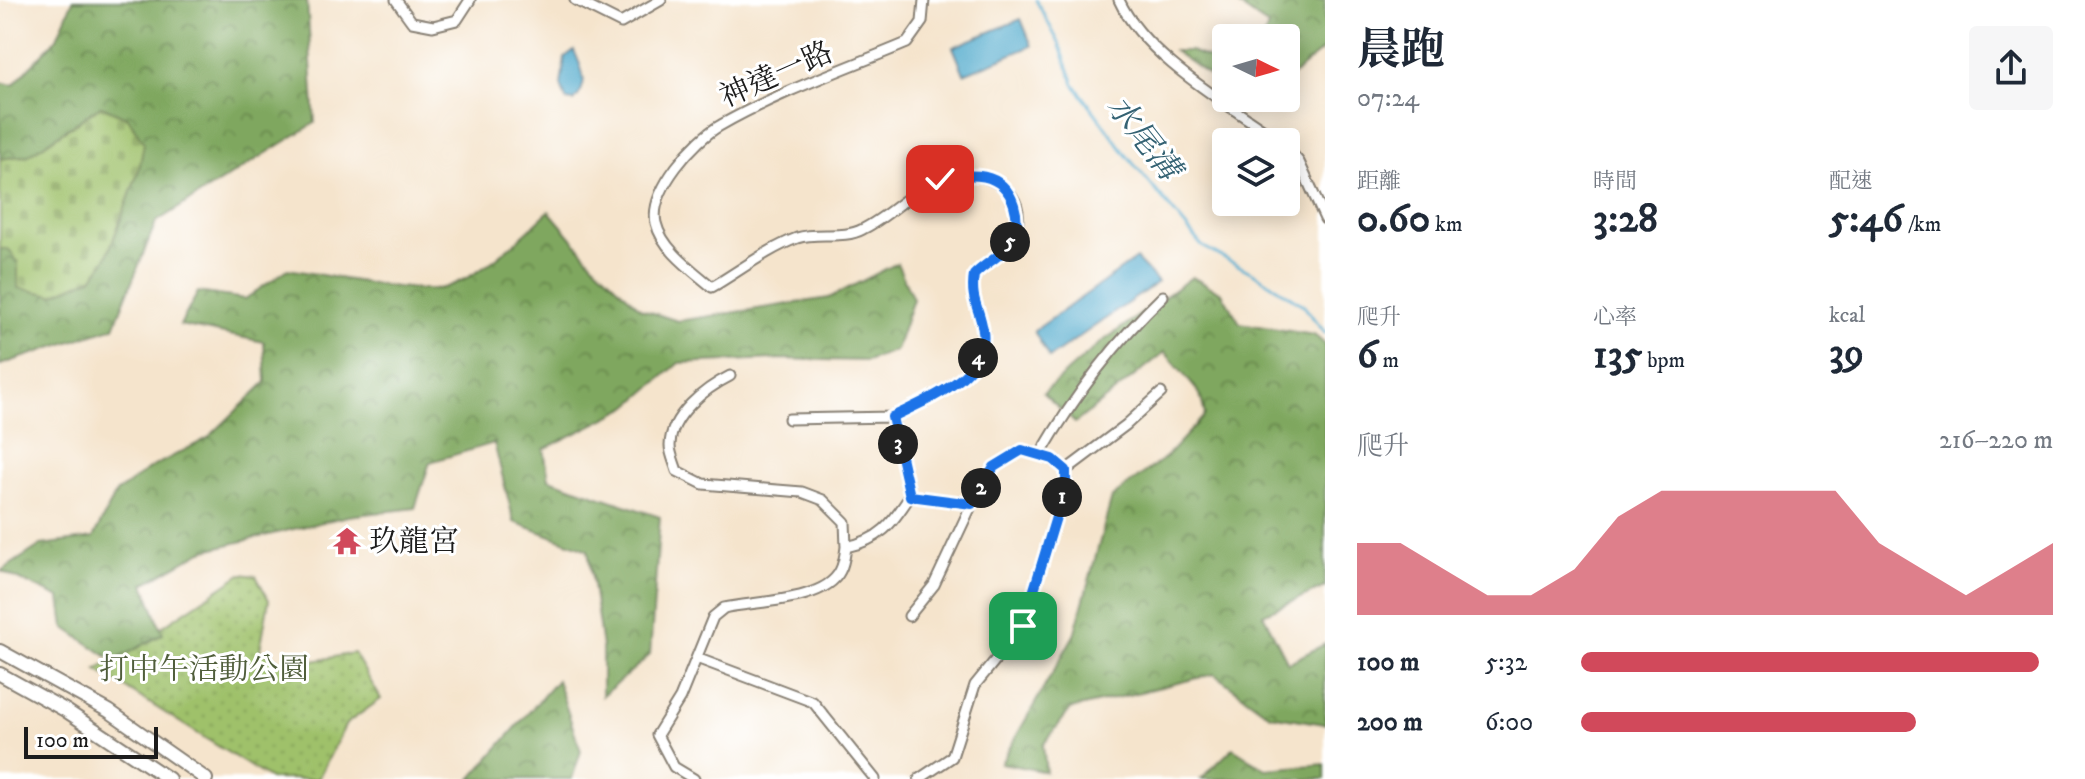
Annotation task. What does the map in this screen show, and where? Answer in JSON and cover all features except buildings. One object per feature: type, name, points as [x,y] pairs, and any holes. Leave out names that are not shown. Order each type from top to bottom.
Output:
[{"type":"highway","points":[[0,651],[109,711],[206,779]]},
{"type":"highway","points":[[0,674],[65,710],[169,779]]},
{"type":"street","points":[[396,0],[412,22],[433,26],[457,20],[470,0]]},
{"type":"street","points":[[575,0],[621,23],[661,0]]},
{"type":"street","name":"神達一路","points":[[892,417],[966,374],[977,359],[984,333],[971,295],[974,275],[1002,253],[1013,237],[1016,223],[1011,194],[999,181],[965,174],[940,179],[864,229],[796,239],[712,287],[663,238],[655,222],[657,195],[666,179],[718,126],[907,43],[922,22],[924,0]]},
{"type":"street","points":[[1119,0],[1142,36],[1195,80],[1262,128]]},
{"type":"street","points":[[1300,164],[1325,219]]},
{"type":"street","points":[[1040,455],[1072,400],[1120,337],[1163,296]]},
{"type":"street","points":[[694,779],[674,767],[657,735],[699,659],[713,617],[724,608],[813,594],[830,584],[840,571],[846,547],[845,522],[823,500],[802,492],[703,484],[677,471],[670,445],[684,412],[702,391],[730,376]]},
{"type":"street","points":[[1066,470],[1126,425],[1161,393]]},
{"type":"street","points":[[789,419],[892,417],[910,496],[890,527],[876,538],[846,547]]},
{"type":"street","points":[[909,616],[934,585],[972,504],[994,467],[1022,450],[1053,459],[1066,470],[1066,484],[1023,626],[975,685],[952,757],[919,779]]},
{"type":"street","points":[[910,496],[972,504]]},
{"type":"street","points":[[699,659],[813,702],[875,779]]},
{"type":"green space","points":[[73,0],[307,0],[315,123],[156,222],[114,327],[0,365],[0,249],[8,249],[18,262],[19,288],[92,278],[106,259],[139,170],[128,118],[101,106],[29,155],[0,159],[0,82],[13,85],[57,38]]},
{"type":"green space","points":[[1231,0],[1325,0],[1325,48],[1300,69],[1300,24],[1265,24]]},
{"type":"green space","points":[[1174,51],[1190,51],[1212,59],[1212,77]]},
{"type":"green space","points":[[101,106],[128,118],[144,143],[139,170],[106,259],[92,278],[53,295],[18,288],[18,262],[8,249],[0,249],[0,159],[29,155]]},
{"type":"green space","points":[[549,211],[592,262],[641,309],[678,321],[829,298],[897,263],[913,299],[896,350],[867,361],[776,359],[679,363],[628,407],[544,449],[549,479],[660,517],[650,655],[602,696],[602,647],[588,550],[514,522],[494,443],[430,462],[415,508],[348,516],[202,551],[144,584],[163,634],[114,661],[64,627],[60,598],[1,571],[41,545],[93,538],[116,493],[150,468],[208,438],[266,382],[264,342],[180,325],[198,292],[245,299],[288,269],[393,287],[446,287],[488,264]]},
{"type":"green space","points":[[1192,277],[1222,293],[1240,323],[1314,335],[1325,344],[1325,587],[1263,614],[1288,663],[1325,644],[1325,724],[1270,715],[1214,674],[1071,709],[1043,745],[1046,772],[1001,763],[1074,635],[1112,497],[1166,457],[1205,415],[1200,394],[1165,352],[1075,423],[1043,393],[1099,344]]},
{"type":"green space","name":"打中午活動公園","points":[[241,574],[256,576],[269,600],[260,650],[288,666],[354,653],[381,699],[346,724],[318,779],[270,779],[97,670]]},
{"type":"green space","points":[[557,680],[581,751],[572,779],[471,779]]},
{"type":"green space","points":[[1233,748],[1266,769],[1325,764],[1325,779],[1201,779]]},
{"type":"water","points":[[1021,19],[1032,46],[964,74],[953,47]]},
{"type":"water","points":[[574,50],[584,82],[574,101],[566,100],[561,85],[565,57]]},
{"type":"water","points":[[1136,259],[1158,282],[1049,358],[1034,331]]},
{"type":"waterway","name":"水尾溝","points":[[1036,0],[1059,43],[1074,84],[1127,156],[1202,246],[1303,305],[1325,333]]},
{"type":"place","name":"玖龍宮","points":[[347,541]]},
{"type":"route","points":[[940,179],[965,174],[999,181],[1011,194],[1016,223],[1013,237],[1002,253],[985,263],[974,275],[971,295],[984,333],[977,359],[966,374],[892,417],[910,496],[972,504],[994,467],[1022,450],[1053,459],[1066,470],[1066,484],[1023,626]]}]
